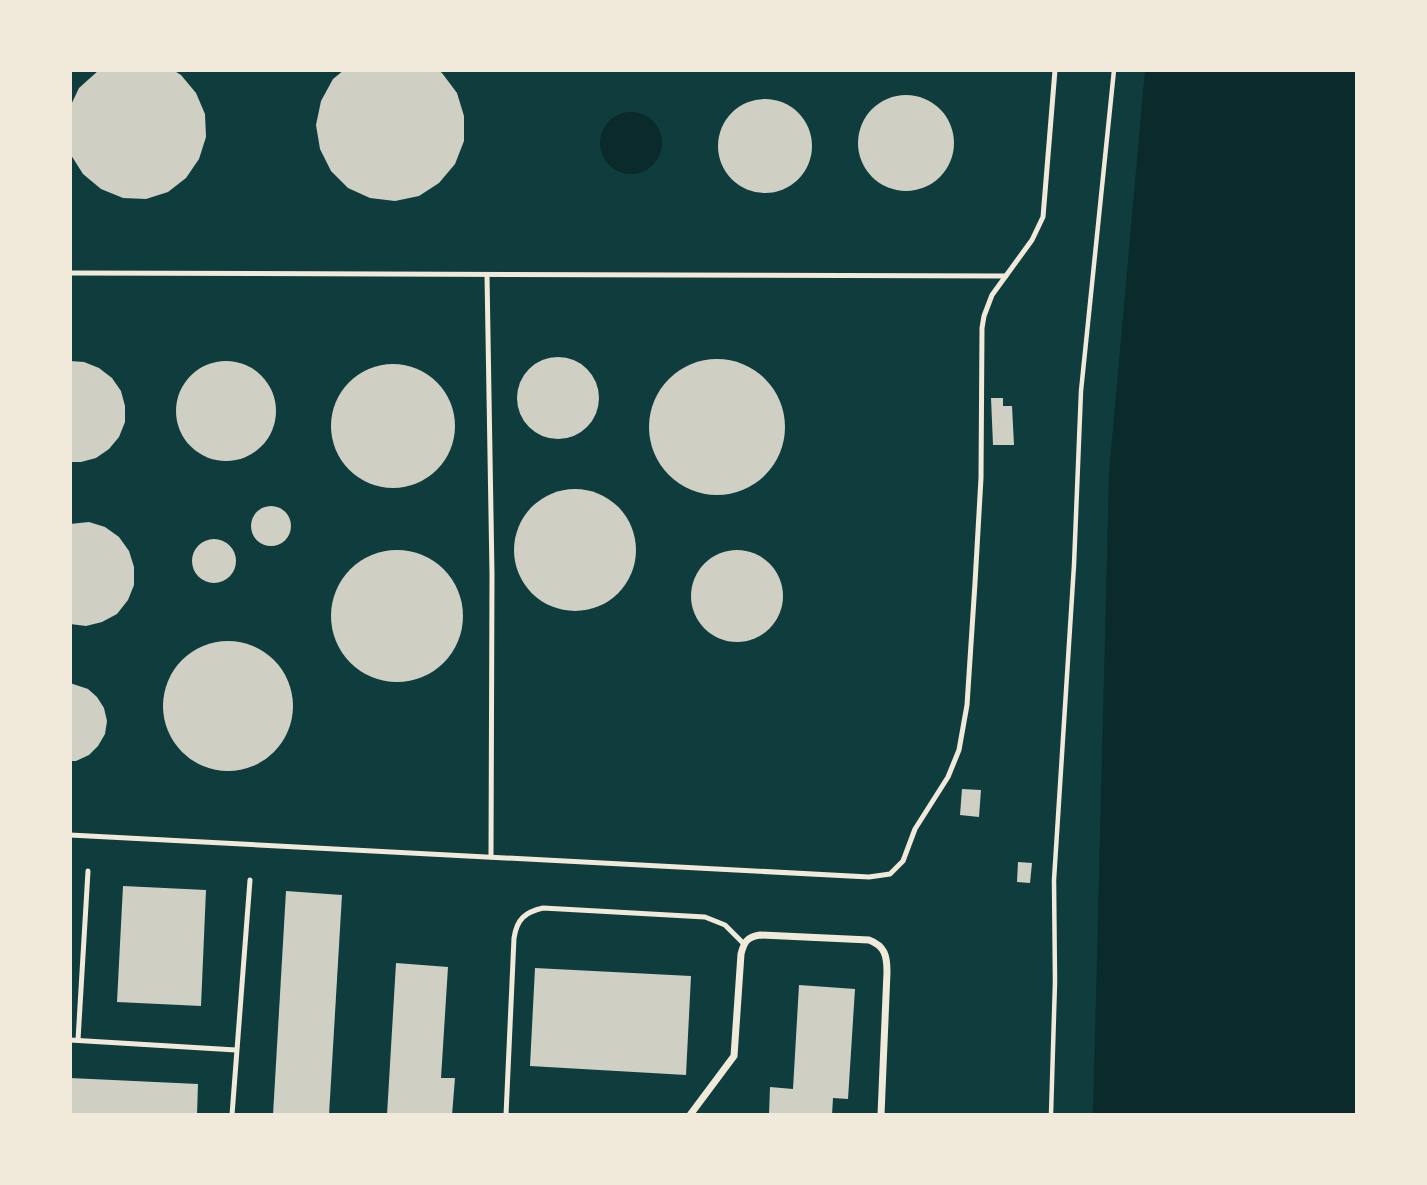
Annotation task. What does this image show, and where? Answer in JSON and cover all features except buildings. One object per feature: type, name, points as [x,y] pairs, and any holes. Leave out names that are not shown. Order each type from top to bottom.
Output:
[{"type":"street","points":[[690,1115],[734,1056],[743,943],[750,937],[760,935],[859,939],[879,944],[886,952],[881,1115]]},
{"type":"lane","points":[[70,835],[869,877],[880,877],[897,868],[903,861],[922,815],[954,765],[962,732],[969,685],[981,478],[982,328],[987,306],[1032,240],[1042,217],[1055,70]]},
{"type":"lane","points":[[70,273],[1006,276]]},
{"type":"lane","points":[[487,275],[492,574],[491,857]]},
{"type":"lane","points":[[78,1040],[88,871]]},
{"type":"lane","points":[[232,1115],[250,880]]},
{"type":"lane","points":[[506,1115],[514,938],[521,918],[529,911],[542,908],[705,917],[725,925],[743,943]]},
{"type":"lane","points":[[70,1040],[236,1050]]},
{"type":"path","points":[[1051,1115],[1055,982],[1054,880],[1073,579],[1081,391],[1114,70]]},
{"type":"water","points":[[1145,70],[1357,70],[1357,1115],[1093,1115],[1109,473]]},
{"type":"water","points":[[631,112],[653,121],[662,143],[653,165],[631,174],[609,165],[600,143],[609,121]]}]
